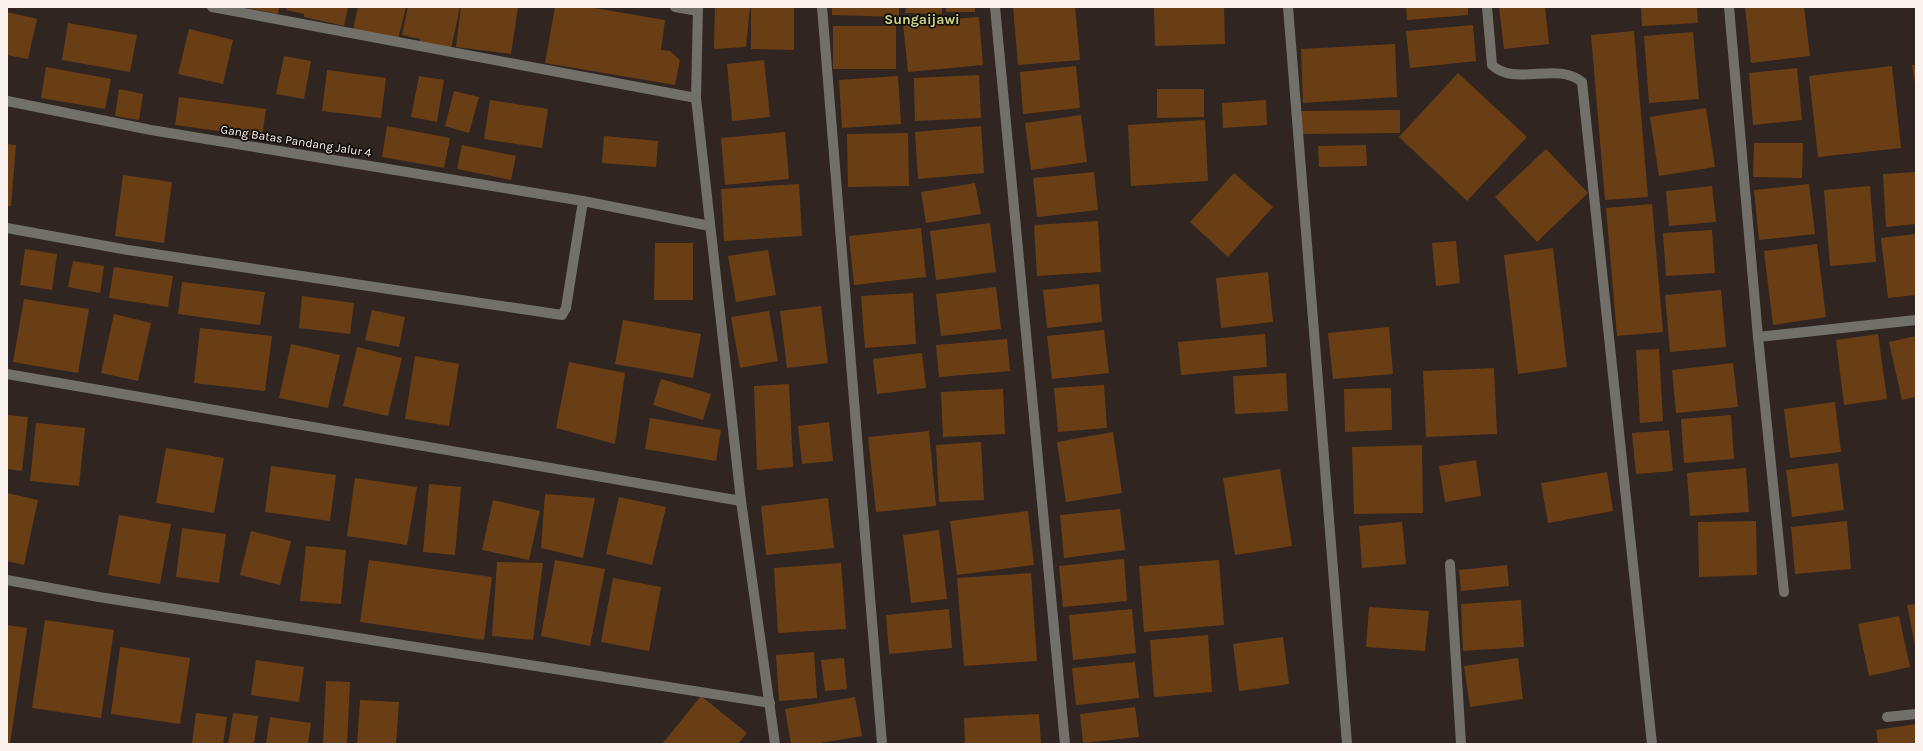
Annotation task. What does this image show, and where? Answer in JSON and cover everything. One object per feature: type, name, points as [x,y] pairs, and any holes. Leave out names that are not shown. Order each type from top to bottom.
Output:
[{"type":"street","points":[[212,7],[696,98]]},
{"type":"street","points":[[676,7],[698,9],[696,98],[741,501],[775,744]]},
{"type":"street","points":[[822,7],[882,744]]},
{"type":"street","points":[[995,7],[1065,744]]},
{"type":"street","points":[[1288,7],[1347,744]]},
{"type":"street","points":[[1487,7],[1492,65],[1498,71],[1510,74],[1565,74],[1575,76],[1582,82],[1652,744]]},
{"type":"street","points":[[1729,7],[1758,337],[1784,592]]},
{"type":"street","name":"Gang Batas Pandang Jalur 4","points":[[7,101],[151,130],[583,201],[710,226]]},
{"type":"street","points":[[7,228],[128,250],[562,315],[566,308],[583,201]]},
{"type":"street","points":[[1758,337],[1916,320]]},
{"type":"street","points":[[7,374],[741,501]]},
{"type":"street","points":[[1450,564],[1461,744]]},
{"type":"street","points":[[7,580],[99,597],[770,703]]},
{"type":"street","points":[[1887,718],[1916,714]]},
{"type":"building","points":[[242,7],[279,7],[278,14]]},
{"type":"building","points":[[287,7],[348,7],[344,26],[304,17],[304,14],[286,10]]},
{"type":"building","points":[[358,7],[406,7],[398,39],[353,29]]},
{"type":"building","points":[[408,7],[460,7],[451,49],[419,43],[420,39],[402,35]]},
{"type":"building","points":[[461,7],[518,7],[511,54],[456,47]]},
{"type":"building","points":[[555,7],[588,7],[665,20],[661,50],[670,51],[680,60],[675,85],[545,63]]},
{"type":"building","points":[[715,7],[750,7],[746,47],[714,49]]},
{"type":"building","points":[[751,7],[794,7],[794,50],[751,49]]},
{"type":"building","points":[[832,7],[899,7],[899,17],[832,15]]},
{"type":"building","points":[[906,7],[942,7],[942,14],[905,13]]},
{"type":"building","points":[[946,7],[975,7],[975,12],[946,12]]},
{"type":"building","points":[[1013,7],[1075,7],[1080,60],[1018,65]]},
{"type":"building","points":[[1154,7],[1224,7],[1225,44],[1155,46]]},
{"type":"building","points":[[1406,7],[1468,7],[1468,15],[1407,20]]},
{"type":"building","points":[[1499,7],[1545,7],[1549,44],[1504,49]]},
{"type":"building","points":[[1641,7],[1697,7],[1698,23],[1642,26]]},
{"type":"building","points":[[1745,7],[1804,7],[1810,56],[1751,63]]},
{"type":"building","points":[[7,12],[37,19],[28,59],[7,55]]},
{"type":"building","points":[[979,17],[983,65],[908,72],[903,23]]},
{"type":"building","points":[[68,23],[137,35],[130,72],[62,60]]},
{"type":"building","points":[[1473,25],[1476,61],[1410,68],[1406,31]]},
{"type":"building","points":[[833,26],[896,26],[896,69],[833,69]]},
{"type":"building","points":[[189,29],[233,40],[223,84],[178,74]]},
{"type":"building","points":[[1634,31],[1648,197],[1605,200],[1591,35]]},
{"type":"building","points":[[1693,32],[1699,99],[1649,103],[1644,36]]},
{"type":"building","points":[[1395,44],[1397,97],[1303,103],[1301,49]]},
{"type":"building","points":[[284,56],[311,61],[304,99],[276,94]]},
{"type":"building","points":[[764,60],[770,117],[732,121],[727,64]]},
{"type":"building","points":[[1912,65],[1916,65],[1916,83],[1915,83]]},
{"type":"building","points":[[1076,66],[1080,108],[1023,114],[1020,72]]},
{"type":"building","points":[[1892,66],[1901,148],[1818,157],[1809,76]]},
{"type":"building","points":[[46,67],[111,79],[105,109],[41,98]]},
{"type":"building","points":[[1797,68],[1802,120],[1753,125],[1749,73]]},
{"type":"building","points":[[327,70],[386,78],[381,118],[322,111]]},
{"type":"building","points":[[1458,73],[1527,137],[1467,201],[1399,137]]},
{"type":"building","points":[[979,75],[981,118],[915,121],[914,78]]},
{"type":"building","points":[[419,76],[444,80],[437,122],[411,117]]},
{"type":"building","points":[[898,76],[901,124],[842,128],[839,80]]},
{"type":"building","points":[[119,89],[143,94],[139,120],[115,116]]},
{"type":"building","points":[[1157,89],[1204,89],[1204,117],[1157,118]]},
{"type":"building","points":[[454,91],[479,97],[469,133],[445,126]]},
{"type":"building","points":[[179,97],[266,109],[262,137],[175,125]]},
{"type":"building","points":[[490,100],[548,109],[542,148],[484,139]]},
{"type":"building","points":[[1266,100],[1267,125],[1223,128],[1222,103]]},
{"type":"building","points":[[1706,108],[1715,167],[1659,176],[1650,117]]},
{"type":"building","points":[[1400,110],[1400,133],[1300,134],[1300,111]]},
{"type":"building","points":[[1081,115],[1087,162],[1031,170],[1025,123]]},
{"type":"building","points":[[1205,120],[1208,181],[1131,186],[1128,125]]},
{"type":"building","points":[[387,126],[450,138],[444,168],[382,157]]},
{"type":"building","points":[[981,126],[984,173],[918,179],[915,132]]},
{"type":"building","points":[[785,132],[789,179],[725,185],[721,138]]},
{"type":"building","points":[[908,133],[909,186],[848,187],[847,134]]},
{"type":"building","points":[[604,136],[658,141],[656,167],[602,163]]},
{"type":"building","points":[[1754,143],[1803,143],[1802,178],[1753,177]]},
{"type":"building","points":[[7,144],[16,145],[11,206],[7,206]]},
{"type":"building","points":[[462,145],[516,156],[511,180],[457,169]]},
{"type":"building","points":[[1366,145],[1367,166],[1319,167],[1318,146]]},
{"type":"building","points":[[1546,149],[1588,193],[1537,242],[1495,197]]},
{"type":"building","points":[[1094,172],[1098,210],[1037,217],[1033,178]]},
{"type":"building","points":[[1916,172],[1916,224],[1886,227],[1883,174]]},
{"type":"building","points":[[1234,173],[1273,207],[1228,257],[1190,222]]},
{"type":"building","points":[[123,175],[172,182],[164,243],[115,236]]},
{"type":"building","points":[[975,183],[981,214],[926,223],[921,192]]},
{"type":"building","points":[[799,184],[802,236],[724,241],[721,189]]},
{"type":"building","points":[[1809,184],[1815,234],[1759,240],[1754,190]]},
{"type":"building","points":[[1712,186],[1716,222],[1669,226],[1666,191]]},
{"type":"building","points":[[1870,186],[1876,262],[1830,266],[1824,190]]},
{"type":"building","points":[[1652,204],[1663,332],[1617,336],[1606,208]]},
{"type":"building","points":[[1098,221],[1101,272],[1037,276],[1034,225]]},
{"type":"building","points":[[990,223],[996,272],[936,280],[930,231]]},
{"type":"building","points":[[921,228],[926,277],[854,285],[849,236]]},
{"type":"building","points":[[1712,230],[1715,273],[1666,276],[1663,233]]},
{"type":"building","points":[[1916,234],[1916,295],[1888,298],[1881,238]]},
{"type":"building","points":[[1456,241],[1460,283],[1436,286],[1432,243]]},
{"type":"building","points":[[655,243],[693,243],[693,300],[654,300]]},
{"type":"building","points":[[1817,244],[1826,317],[1773,325],[1764,251]]},
{"type":"building","points":[[1553,248],[1567,367],[1518,374],[1504,255]]},
{"type":"building","points":[[25,249],[57,254],[52,290],[20,285]]},
{"type":"building","points":[[768,250],[776,295],[736,302],[728,256]]},
{"type":"building","points":[[73,261],[104,266],[100,293],[68,287]]},
{"type":"building","points":[[114,267],[173,276],[168,307],[109,298]]},
{"type":"building","points":[[1268,272],[1273,322],[1221,328],[1216,278]]},
{"type":"building","points":[[182,282],[265,292],[260,325],[178,314]]},
{"type":"building","points":[[1099,284],[1102,322],[1047,328],[1043,290]]},
{"type":"building","points":[[996,287],[1001,329],[941,336],[936,294]]},
{"type":"building","points":[[1721,290],[1726,347],[1670,352],[1665,295]]},
{"type":"building","points":[[913,293],[916,344],[865,348],[861,296]]},
{"type":"building","points":[[302,296],[354,303],[350,334],[299,328]]},
{"type":"building","points":[[24,299],[89,309],[78,373],[13,362]]},
{"type":"building","points":[[821,306],[828,363],[787,368],[780,311]]},
{"type":"building","points":[[372,310],[405,317],[399,347],[365,340]]},
{"type":"building","points":[[769,311],[778,361],[740,368],[731,317]]},
{"type":"building","points":[[114,314],[151,323],[138,381],[101,373]]},
{"type":"building","points":[[623,320],[701,334],[693,378],[615,364]]},
{"type":"building","points":[[1389,327],[1393,374],[1333,379],[1328,333]]},
{"type":"building","points":[[200,328],[272,336],[265,391],[194,383]]},
{"type":"building","points":[[1104,330],[1109,373],[1052,379],[1047,336]]},
{"type":"building","points":[[1265,334],[1267,367],[1181,375],[1178,342]]},
{"type":"building","points":[[1878,334],[1887,399],[1844,405],[1836,340]]},
{"type":"building","points":[[1916,336],[1916,397],[1902,400],[1889,342]]},
{"type":"building","points":[[1007,339],[1010,371],[939,377],[936,345]]},
{"type":"building","points":[[291,344],[340,355],[328,408],[279,398]]},
{"type":"building","points":[[357,347],[402,358],[388,416],[343,406]]},
{"type":"building","points":[[1659,349],[1663,421],[1640,423],[1636,350]]},
{"type":"building","points":[[922,353],[926,388],[877,394],[873,359]]},
{"type":"building","points":[[415,356],[459,364],[449,426],[405,419]]},
{"type":"building","points":[[569,362],[625,373],[615,444],[556,428]]},
{"type":"building","points":[[1733,363],[1738,407],[1676,413],[1672,370]]},
{"type":"building","points":[[1494,368],[1497,434],[1426,437],[1423,371]]},
{"type":"building","points":[[1286,373],[1288,411],[1235,414],[1233,376]]},
{"type":"building","points":[[661,379],[711,394],[703,420],[653,405]]},
{"type":"building","points":[[789,384],[793,467],[757,470],[754,386]]},
{"type":"building","points":[[1104,385],[1107,428],[1058,432],[1054,388]]},
{"type":"building","points":[[1391,388],[1392,430],[1345,432],[1344,389]]},
{"type":"building","points":[[1003,389],[1005,434],[943,437],[941,392]]},
{"type":"building","points":[[1835,402],[1841,452],[1790,458],[1784,409]]},
{"type":"building","points":[[7,415],[28,417],[22,471],[7,469]]},
{"type":"building","points":[[1731,415],[1734,459],[1684,463],[1681,419]]},
{"type":"building","points":[[650,418],[721,430],[716,461],[645,449]]},
{"type":"building","points":[[829,422],[833,461],[802,464],[798,426]]},
{"type":"building","points":[[36,423],[85,428],[79,486],[30,481]]},
{"type":"building","points":[[1669,430],[1673,471],[1636,474],[1632,433]]},
{"type":"building","points":[[929,431],[936,506],[876,512],[868,437]]},
{"type":"building","points":[[1113,432],[1122,493],[1066,502],[1057,442]]},
{"type":"building","points":[[981,442],[984,500],[939,502],[936,445]]},
{"type":"building","points":[[1422,445],[1423,513],[1354,514],[1352,447]]},
{"type":"building","points":[[166,448],[224,458],[214,513],[156,503]]},
{"type":"building","points":[[1476,460],[1481,496],[1445,502],[1439,466]]},
{"type":"building","points":[[1838,463],[1844,510],[1792,517],[1786,470]]},
{"type":"building","points":[[271,466],[336,475],[330,521],[265,512]]},
{"type":"building","points":[[1746,468],[1749,512],[1690,516],[1687,473]]},
{"type":"building","points":[[1280,469],[1292,546],[1235,555],[1223,478]]},
{"type":"building","points":[[1607,472],[1613,511],[1548,523],[1541,483]]},
{"type":"building","points":[[355,478],[417,487],[407,545],[347,536]]},
{"type":"building","points":[[429,484],[461,487],[455,555],[423,552]]},
{"type":"building","points":[[7,493],[38,500],[24,565],[7,561]]},
{"type":"building","points":[[545,494],[595,498],[583,558],[541,548]]},
{"type":"building","points":[[619,497],[666,507],[652,565],[606,554]]},
{"type":"building","points":[[828,498],[834,548],[766,555],[761,506]]},
{"type":"building","points":[[493,500],[540,511],[529,560],[482,550]]},
{"type":"building","points":[[1120,509],[1125,550],[1064,558],[1060,515]]},
{"type":"building","points":[[1028,511],[1034,565],[957,575],[950,521]]},
{"type":"building","points":[[119,515],[171,524],[160,584],[108,575]]},
{"type":"building","points":[[1756,521],[1757,575],[1699,577],[1698,522]]},
{"type":"building","points":[[1847,521],[1851,569],[1795,574],[1791,527]]},
{"type":"building","points":[[1402,522],[1406,564],[1362,568],[1359,526]]},
{"type":"building","points":[[182,528],[226,534],[219,583],[176,577]]},
{"type":"building","points":[[939,530],[947,599],[911,603],[903,535]]},
{"type":"building","points":[[251,531],[291,541],[280,585],[240,575]]},
{"type":"building","points":[[306,546],[346,550],[341,604],[300,601]]},
{"type":"building","points":[[1124,559],[1127,601],[1063,607],[1059,566]]},
{"type":"building","points":[[369,560],[492,577],[484,640],[360,622]]},
{"type":"building","points":[[555,560],[605,569],[590,646],[541,636]]},
{"type":"building","points":[[1219,560],[1224,625],[1144,632],[1139,566]]},
{"type":"building","points":[[497,562],[543,563],[533,640],[492,636]]},
{"type":"building","points":[[841,563],[846,629],[778,633],[774,568]]},
{"type":"building","points":[[1507,565],[1509,586],[1461,591],[1459,570]]},
{"type":"building","points":[[1031,573],[1037,661],[964,666],[957,578]]},
{"type":"building","points":[[613,578],[661,587],[649,651],[601,642]]},
{"type":"building","points":[[1521,600],[1524,647],[1463,651],[1461,604]]},
{"type":"building","points":[[1916,604],[1916,645],[1915,645],[1907,605]]},
{"type":"building","points":[[1369,607],[1429,611],[1425,651],[1366,647]]},
{"type":"building","points":[[949,609],[952,648],[889,654],[886,615]]},
{"type":"building","points":[[1132,609],[1136,653],[1073,660],[1069,615]]},
{"type":"building","points":[[1899,616],[1910,667],[1869,676],[1858,624]]},
{"type":"building","points":[[45,620],[114,630],[101,718],[32,708]]},
{"type":"building","points":[[7,625],[27,628],[10,744],[7,744]]},
{"type":"building","points":[[1208,635],[1212,692],[1154,697],[1150,640]]},
{"type":"building","points":[[1283,637],[1289,684],[1239,691],[1233,644]]},
{"type":"building","points":[[120,647],[190,658],[180,724],[111,714]]},
{"type":"building","points":[[814,652],[817,698],[779,701],[776,655]]},
{"type":"building","points":[[844,658],[847,689],[825,691],[821,660]]},
{"type":"building","points":[[1518,658],[1523,699],[1470,707],[1464,666]]},
{"type":"building","points":[[256,660],[304,667],[299,702],[251,695]]},
{"type":"building","points":[[1135,662],[1139,698],[1076,705],[1072,668]]},
{"type":"building","points":[[326,681],[350,682],[347,744],[323,744]]},
{"type":"building","points":[[701,696],[747,733],[738,744],[663,743]]},
{"type":"building","points":[[855,697],[862,736],[814,744],[791,744],[785,709]]},
{"type":"building","points":[[360,700],[399,702],[396,744],[357,744]]},
{"type":"building","points":[[1135,707],[1139,737],[1083,743],[1080,714]]},
{"type":"building","points":[[196,713],[227,717],[223,744],[192,744]]},
{"type":"building","points":[[233,713],[258,716],[254,744],[228,744]]},
{"type":"building","points":[[1039,714],[1041,744],[965,744],[964,718]]},
{"type":"building","points":[[270,717],[311,723],[308,744],[266,744]]},
{"type":"building","points":[[1916,724],[1916,744],[1878,744],[1876,730]]},
{"type":"district","name":"Sungaijawi","points":[[922,19]]}]
